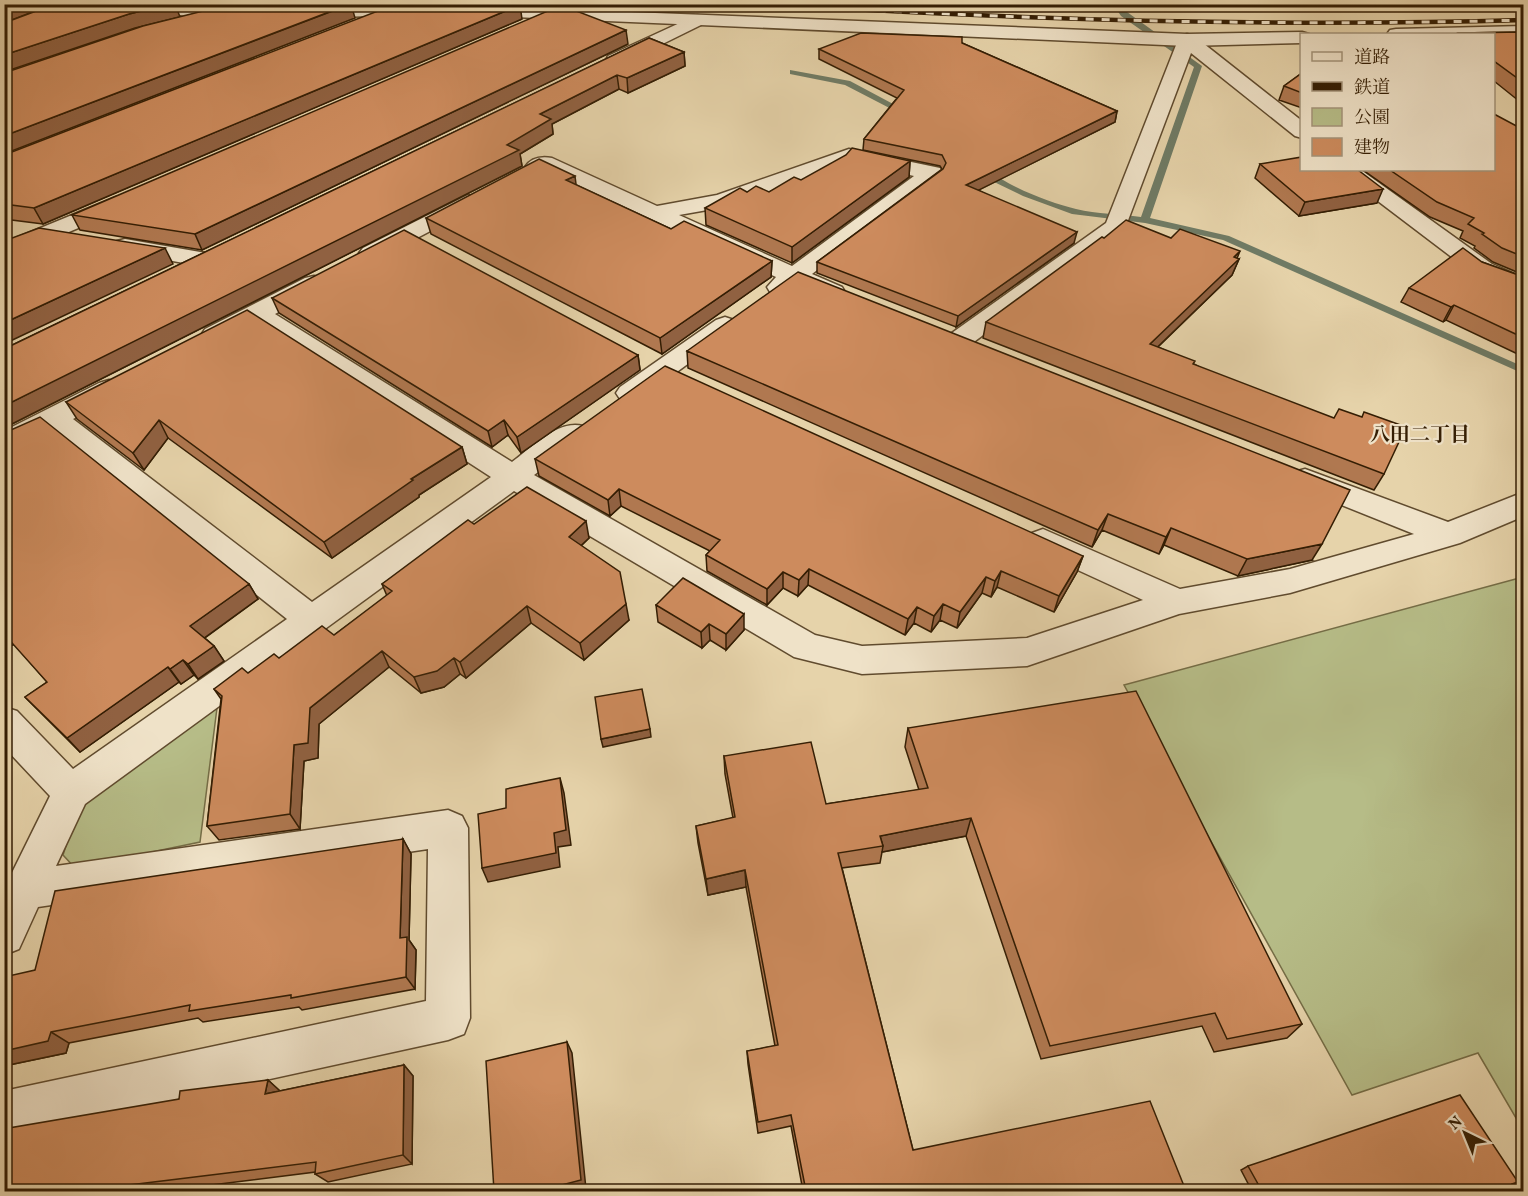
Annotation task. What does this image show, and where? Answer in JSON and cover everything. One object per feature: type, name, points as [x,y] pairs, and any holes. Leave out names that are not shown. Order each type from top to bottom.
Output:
[{"type":"street","points":[[151,4],[202,12],[212,17]]},
{"type":"street","points":[[349,30],[401,9]]},
{"type":"street","points":[[295,13],[401,9],[555,12],[1187,40],[1300,37]]},
{"type":"street","points":[[513,31],[555,12]]},
{"type":"street","points":[[174,26],[212,17],[235,16]]},
{"type":"street","points":[[594,70],[697,20]]},
{"type":"street","points":[[1439,33],[1524,31]]},
{"type":"street","points":[[1187,40],[1300,130]]},
{"type":"street","points":[[991,354],[947,337],[1116,226],[1187,40]]},
{"type":"street","points":[[4,935],[71,792],[602,412],[654,363],[752,306],[932,173],[849,156],[722,201],[654,213]]},
{"type":"street","points":[[513,179],[544,163],[794,276],[859,302]]},
{"type":"street","points":[[1349,171],[1483,269],[1524,287]]},
{"type":"street","points":[[195,344],[342,268],[418,239],[492,190]]},
{"type":"street","points":[[4,252],[132,196]]},
{"type":"street","points":[[4,226],[98,242],[217,254],[174,275]]},
{"type":"street","points":[[256,313],[513,476],[806,647],[862,660],[1027,652],[1178,602],[1290,581],[1449,535],[1524,503]]},
{"type":"street","points":[[654,363],[696,383]]},
{"type":"street","points":[[4,443],[134,376]]},
{"type":"street","points":[[53,418],[311,620]]},
{"type":"street","points":[[1281,469],[1449,535]]},
{"type":"street","points":[[1017,529],[1178,602]]},
{"type":"street","points":[[4,722],[71,792]]},
{"type":"street","points":[[4,1114],[448,1018],[448,828],[25,890]]},
{"type":"green space","points":[[1523,577],[1523,1130],[1478,1053],[1352,1095],[1124,685]]},
{"type":"green space","points":[[217,708],[200,842],[75,868],[63,855],[78,808]]},
{"type":"building","points":[[55,4],[170,4],[129,14],[4,55],[4,23]]},
{"type":"building","points":[[350,4],[4,136],[4,73],[143,26],[207,10]]},
{"type":"building","points":[[396,4],[520,5],[34,208],[4,204],[4,155]]},
{"type":"building","points":[[557,7],[566,7],[626,30],[195,234],[72,215]]},
{"type":"building","points":[[1524,32],[1524,83],[1495,62],[1495,33],[1458,33]]},
{"type":"building","points":[[861,33],[962,37],[962,43],[1117,111],[966,185],[1077,232],[958,316],[817,262],[943,169],[946,163],[942,155],[864,139],[904,90],[819,49]]},
{"type":"building","points":[[649,38],[684,52],[627,78],[617,75],[540,114],[551,119],[507,145],[519,150],[4,406],[4,349]]},
{"type":"building","points":[[1300,74],[1300,92],[1284,86]]},
{"type":"building","points":[[1495,115],[1524,130],[1524,257],[1502,248],[1482,234],[1484,233],[1468,224],[1474,218],[1437,202],[1391,171],[1495,171]]},
{"type":"building","points":[[852,148],[910,161],[792,247],[705,208],[740,188],[747,192],[756,186],[769,192],[794,177],[801,180],[846,155]]},
{"type":"building","points":[[1300,157],[1300,171],[1359,171],[1383,189],[1305,202],[1260,164]]},
{"type":"building","points":[[539,159],[575,176],[566,180],[671,229],[684,221],[772,261],[660,338],[426,218]]},
{"type":"building","points":[[1126,220],[1171,238],[1180,229],[1240,251],[1234,257],[1239,259],[1150,344],[1195,361],[1193,364],[1334,418],[1339,409],[1362,417],[1364,412],[1406,427],[1384,474],[986,322]]},
{"type":"building","points":[[39,228],[165,248],[4,323],[4,241]]},
{"type":"building","points":[[404,230],[638,355],[517,437],[504,420],[488,431],[272,298]]},
{"type":"building","points":[[1463,248],[1482,262],[1524,277],[1524,338],[1454,305],[1451,307],[1409,288]]},
{"type":"building","points":[[798,272],[1350,490],[1322,544],[1247,559],[1171,528],[1166,537],[1108,514],[1098,530],[687,351]]},
{"type":"building","points":[[247,310],[462,447],[411,479],[413,480],[324,542],[159,420],[133,453],[66,402]]},
{"type":"building","points":[[665,366],[1083,556],[1059,596],[1001,571],[995,581],[986,577],[960,612],[943,604],[934,616],[917,607],[908,619],[809,569],[799,580],[783,572],[767,589],[706,555],[720,540],[619,489],[608,500],[535,459]]},
{"type":"building","points":[[40,417],[249,584],[190,626],[214,646],[188,664],[183,660],[170,669],[168,667],[67,738],[25,697],[47,682],[4,634],[4,433]]},
{"type":"building","points":[[527,487],[586,521],[569,537],[620,572],[626,604],[580,643],[527,606],[460,662],[454,658],[437,671],[414,677],[382,651],[310,708],[308,743],[294,745],[290,814],[207,826],[222,696],[214,689],[242,668],[248,673],[274,654],[279,658],[322,626],[334,635],[392,591],[382,584],[468,520],[474,524]]},
{"type":"building","points":[[683,578],[744,614],[726,634],[709,624],[701,632],[656,605]]},
{"type":"building","points":[[642,689],[650,729],[601,739],[595,697]]},
{"type":"building","points":[[1136,691],[1302,1024],[1227,1039],[1215,1013],[1050,1046],[971,818],[880,836],[883,846],[838,853],[913,1150],[1150,1101],[1186,1191],[806,1191],[791,1115],[758,1122],[747,1051],[778,1045],[745,870],[706,879],[696,826],[735,817],[724,756],[811,742],[826,804],[928,788],[908,728]]},
{"type":"building","points":[[560,778],[566,830],[554,833],[556,853],[482,868],[478,814],[506,808],[506,789]]},
{"type":"building","points":[[403,839],[400,938],[407,937],[406,977],[291,998],[291,995],[189,1011],[190,1005],[51,1032],[48,1041],[4,1051],[4,977],[35,970],[55,891]]},
{"type":"building","points":[[567,1042],[581,1180],[539,1191],[494,1191],[486,1061]]},
{"type":"building","points":[[404,1065],[403,1155],[315,1174],[316,1162],[113,1187],[112,1191],[4,1191],[4,1148],[9,1128],[179,1099],[180,1091],[268,1080],[265,1094]]},
{"type":"building","points":[[1460,1095],[1518,1182],[1512,1184],[1516,1191],[1262,1191],[1248,1166]]},
{"type":"waterway","points":[[1116,4],[1124,14],[1198,66],[1145,220]]},
{"type":"waterway","points":[[793,72],[847,83],[906,113]]},
{"type":"waterway","points":[[984,171],[991,177],[1026,194],[1075,212],[1145,220]]},
{"type":"waterway","points":[[1145,220],[1226,238],[1524,371]]},
{"type":"railway","points":[[766,4],[1145,21],[1334,23],[1524,20]]},
{"type":"district","name":"八田二丁目","points":[[1420,434]]}]
